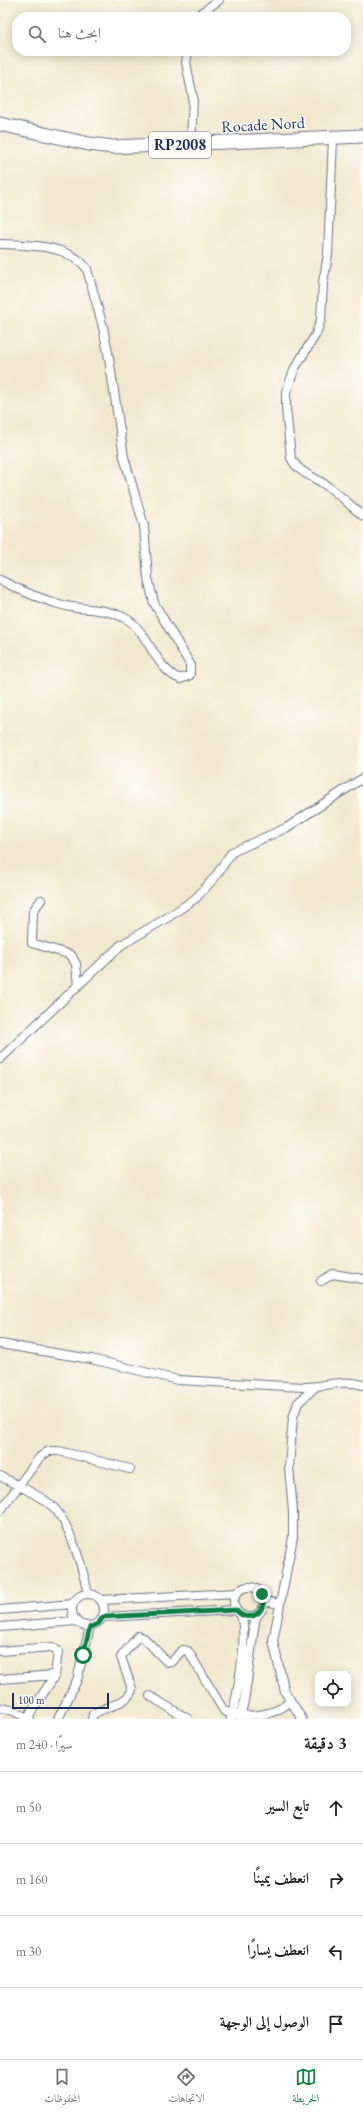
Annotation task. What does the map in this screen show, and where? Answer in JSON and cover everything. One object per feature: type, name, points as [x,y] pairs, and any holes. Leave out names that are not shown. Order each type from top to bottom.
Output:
[{"type":"highway","name":"Rocade Nord","points":[[0,124],[102,146],[191,144],[363,136]]},
{"type":"street","points":[[203,12],[219,0]]},
{"type":"street","points":[[187,56],[186,63],[194,97],[191,144]]},
{"type":"street","points":[[333,138],[328,255],[323,282],[321,319],[316,334],[303,353],[290,378],[286,392],[286,408],[291,458],[295,465],[300,470],[328,486],[363,516]]},
{"type":"street","points":[[0,244],[38,246],[56,250],[74,257],[83,263],[87,269],[104,335],[124,458],[144,526],[150,592],[154,603],[190,664],[190,675],[180,679],[166,669],[134,624],[123,617],[108,612],[66,606],[32,596],[0,580]]},
{"type":"street","points":[[0,1059],[121,944],[170,916],[196,898],[215,878],[232,852],[291,826],[363,778]]},
{"type":"street","points":[[41,900],[33,911],[32,944],[71,955],[76,964],[78,986]]},
{"type":"street","points":[[321,1281],[333,1274],[363,1278]]},
{"type":"street","points":[[0,1344],[91,1360],[178,1380],[315,1387],[346,1382],[363,1385]]},
{"type":"street","points":[[302,1719],[285,1692],[273,1644],[291,1555],[293,1537],[293,1511],[289,1477],[293,1417],[298,1402],[315,1387]]},
{"type":"street","points":[[0,1512],[18,1486],[43,1455],[52,1450],[130,1469]]},
{"type":"street","points":[[0,1476],[50,1504],[67,1527],[85,1574],[88,1594]]},
{"type":"street","points":[[101,1600],[237,1593],[243,1589],[254,1588],[260,1592],[264,1601],[262,1608],[254,1621],[240,1717]]},
{"type":"street","points":[[231,1717],[238,1686],[242,1652],[243,1626],[239,1612],[234,1603],[237,1593]]},
{"type":"street","points":[[88,1594],[95,1595],[101,1600],[105,1610],[103,1617],[98,1624],[90,1627],[82,1626],[76,1621],[72,1614],[73,1604],[78,1598],[88,1594]]},
{"type":"street","points":[[264,1601],[280,1604]]},
{"type":"street","points":[[0,1610],[73,1604]]},
{"type":"street","points":[[103,1617],[239,1612],[248,1617],[258,1614]]},
{"type":"street","points":[[0,1627],[76,1621]]},
{"type":"street","points":[[58,1719],[77,1680],[90,1627]]},
{"type":"street","points":[[92,1719],[93,1714],[123,1700],[131,1693],[132,1689],[120,1657],[138,1636],[144,1638],[167,1662],[172,1662],[182,1650],[188,1651],[224,1711],[231,1717],[240,1717],[275,1711],[282,1709],[290,1701]]},
{"type":"street","points":[[0,1651],[54,1647],[58,1651],[55,1675],[29,1718],[0,1708]]},
{"type":"street","points":[[0,1679],[55,1675]]},
{"type":"street","points":[[150,1696],[188,1719]]},
{"type":"route","points":[[83,1655],[90,1627],[98,1624],[103,1617],[236,1610],[241,1615],[252,1617],[258,1614],[264,1605],[262,1594]]}]
